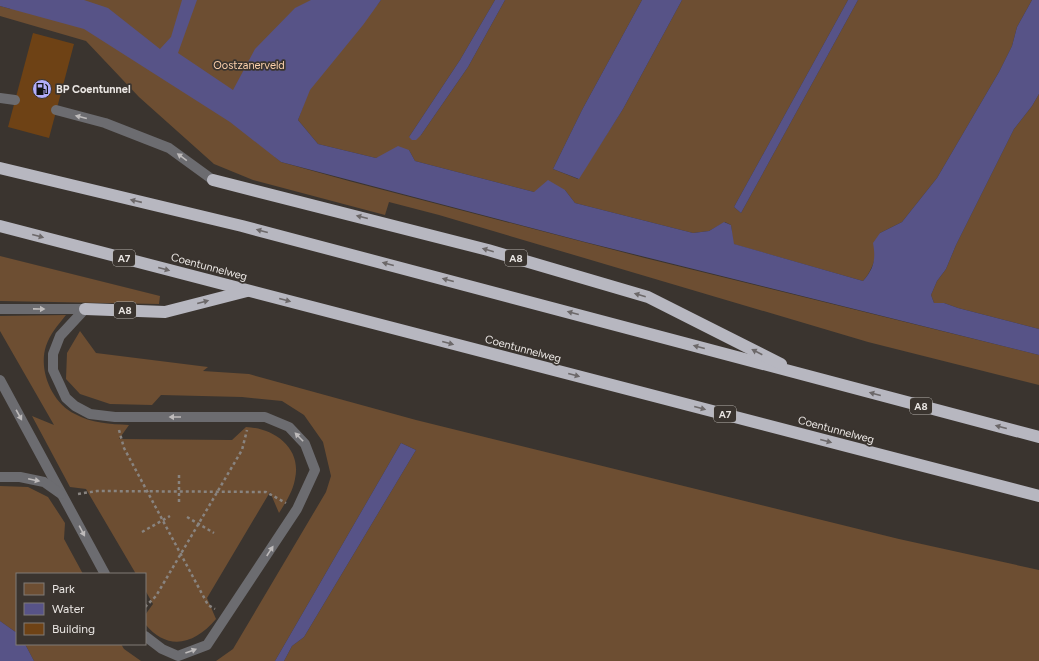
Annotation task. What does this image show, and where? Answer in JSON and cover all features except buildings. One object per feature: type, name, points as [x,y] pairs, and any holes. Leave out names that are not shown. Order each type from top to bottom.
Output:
[{"type":"highway","name":"A8","points":[[0,168],[242,226],[1039,437]]},
{"type":"highway","name":"A8","points":[[213,180],[488,250],[648,297],[804,376]]},
{"type":"highway","name":"Coentunnelweg","points":[[0,226],[1039,496]]},
{"type":"highway","name":"A8","points":[[85,309],[165,312],[247,290]]},
{"type":"lane","points":[[0,98],[15,100]]},
{"type":"lane","name":"A8","points":[[56,110],[105,123],[169,148],[213,180]]},
{"type":"lane","name":"A8","points":[[0,309],[85,309]]},
{"type":"lane","points":[[85,309],[60,336],[53,354],[53,370],[66,398],[76,406],[90,414],[115,417],[265,417],[289,427],[305,444],[315,470],[297,510],[228,616],[207,645],[178,656],[162,649],[146,637]]},
{"type":"lane","points":[[0,380],[104,573]]},
{"type":"lane","points":[[0,477],[20,477],[44,482],[64,496]]},
{"type":"path","points":[[115,417],[124,448],[208,605],[228,616]]},
{"type":"path","points":[[146,606],[156,596],[242,450],[250,417]]},
{"type":"path","points":[[179,472],[179,502]]},
{"type":"path","points":[[64,496],[97,491],[266,492],[297,510]]},
{"type":"path","points":[[142,532],[170,516]]},
{"type":"path","points":[[187,517],[214,534]]},
{"type":"green space","name":"Oostzanerveld","points":[[0,0],[379,0],[373,10],[381,0],[495,0],[460,60],[409,137],[421,135],[468,67],[505,0],[642,0],[582,110],[553,169],[578,179],[623,109],[682,0],[848,0],[734,207],[741,213],[858,0],[1032,0],[1017,27],[1012,46],[999,72],[937,178],[902,222],[880,233],[873,265],[863,281],[733,244],[731,225],[725,222],[709,231],[693,233],[575,203],[565,190],[534,192],[415,161],[409,150],[376,158],[318,144],[298,120],[306,98],[275,157],[281,162],[349,181],[645,258],[1039,355],[1039,385],[868,342],[439,215],[389,202],[385,215],[253,180],[214,164],[139,97],[86,41],[0,16],[0,6],[11,9]]},
{"type":"green space","points":[[1039,94],[1039,329],[944,303],[934,303],[931,295],[937,281],[946,269],[956,245],[1014,129],[1032,106]]},
{"type":"green space","points":[[0,256],[160,296],[159,304],[0,301]]},
{"type":"green space","points":[[66,315],[54,330],[46,346],[44,365],[49,385],[60,402],[67,409],[81,417],[94,421],[129,425],[119,439],[232,440],[246,427],[266,431],[276,436],[290,449],[296,468],[293,488],[287,501],[279,513],[270,492],[207,598],[216,619],[208,628],[199,634],[190,639],[172,641],[163,639],[146,625],[146,614],[153,604],[146,592],[146,573],[135,573],[86,489],[70,487],[32,416],[54,425],[0,331],[0,316]]},
{"type":"green space","points":[[80,331],[96,353],[208,367],[203,371],[249,374],[416,420],[899,539],[1039,570],[1039,661],[284,661],[292,646],[304,637],[416,450],[401,443],[275,661],[216,661],[233,649],[326,492],[331,476],[323,442],[304,415],[282,401],[242,397],[161,395],[152,405],[110,404],[80,394],[66,379],[67,353]]},
{"type":"green space","points":[[0,486],[28,487],[48,497],[65,523],[64,539],[82,573],[16,573],[16,632],[0,621]]},
{"type":"green space","points":[[26,645],[122,645],[124,649],[141,661],[34,661]]},
{"type":"water","points":[[0,0],[84,0],[108,8],[160,49],[171,37],[182,0],[197,0],[178,53],[233,90],[255,49],[295,8],[311,0],[381,0],[363,25],[310,90],[298,120],[318,144],[376,158],[398,146],[409,150],[415,161],[534,192],[548,180],[565,190],[575,203],[693,233],[709,231],[724,222],[731,225],[734,244],[863,281],[872,268],[874,259],[873,243],[880,233],[902,222],[937,178],[999,72],[1012,46],[1017,27],[1032,0],[1039,0],[1039,94],[1032,106],[1014,129],[956,245],[946,269],[937,281],[931,295],[934,303],[944,303],[1039,329],[1039,355],[585,242],[281,162],[230,122],[84,29],[0,6]]},
{"type":"water","points":[[495,0],[505,0],[468,67],[421,135],[416,140],[412,140],[409,137],[460,60]]},
{"type":"water","points":[[642,0],[682,0],[623,109],[579,179],[553,169],[582,110]]},
{"type":"water","points":[[848,0],[858,0],[741,213],[734,207]]},
{"type":"water","points":[[401,443],[416,450],[304,637],[292,646],[284,661],[275,661]]},
{"type":"water","points":[[0,621],[16,632],[16,645],[26,645],[34,661],[0,661]]},
{"type":"place","name":"BP Coentunnel","points":[[42,89]]}]
